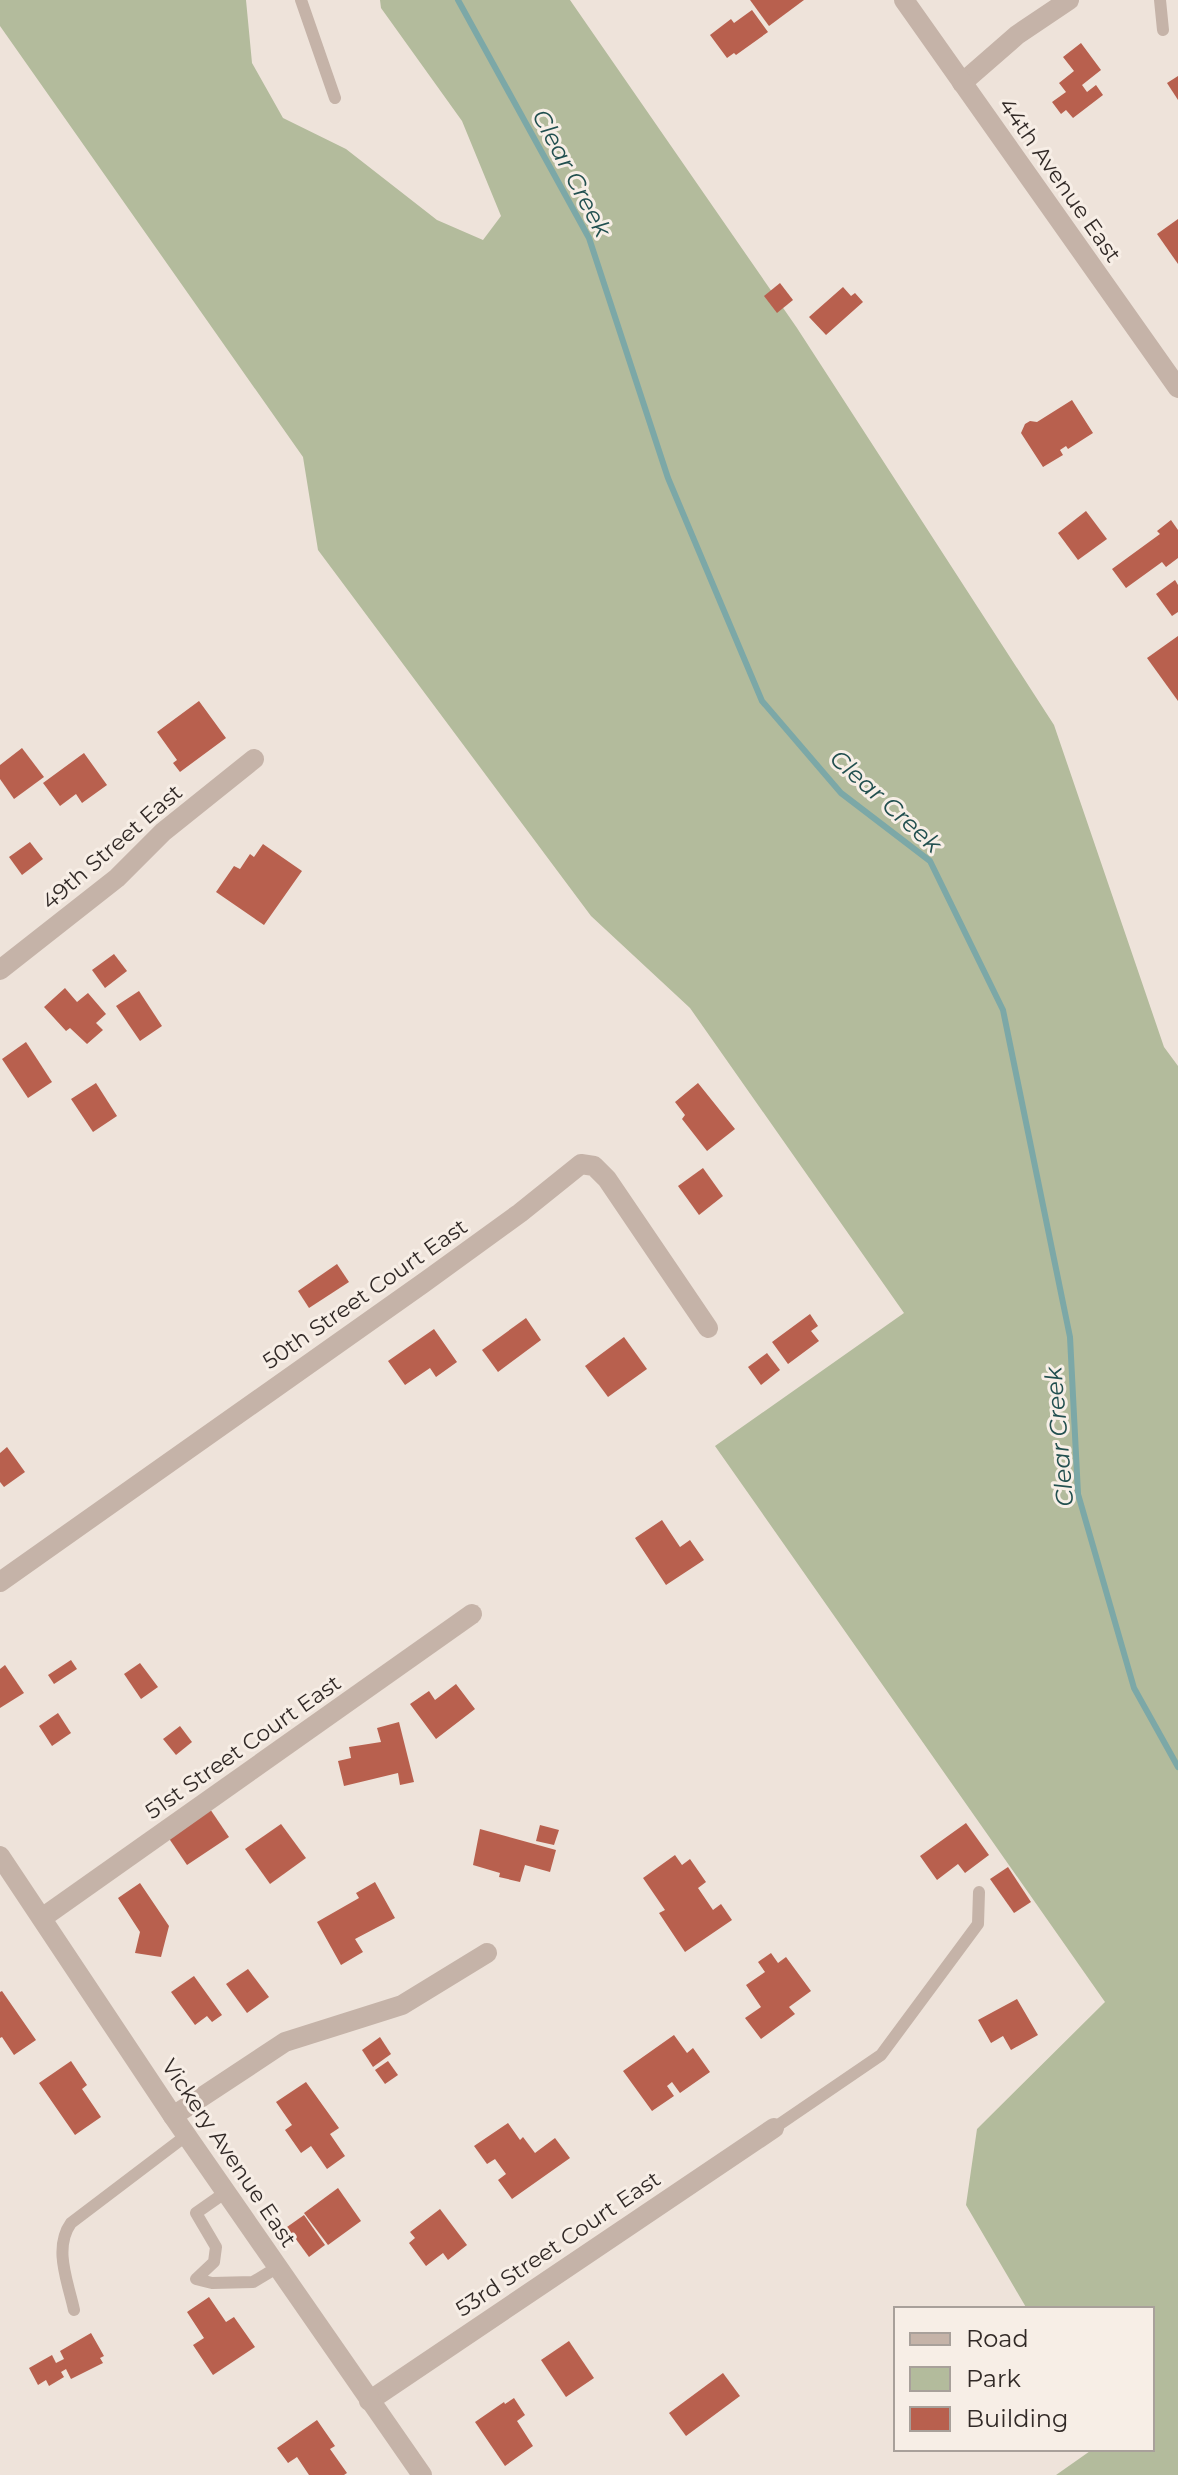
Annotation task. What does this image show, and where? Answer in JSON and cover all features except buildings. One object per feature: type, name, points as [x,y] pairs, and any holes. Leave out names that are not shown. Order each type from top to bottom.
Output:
[{"type":"street","name":"44th Avenue East","points":[[904,0],[1178,388]]},
{"type":"street","points":[[962,83],[1017,35],[1069,0]]},
{"type":"street","name":"49th Street East","points":[[0,970],[117,878],[163,832],[254,759]]},
{"type":"street","name":"50th Street Court East","points":[[0,1582],[422,1284],[581,1164],[594,1166],[607,1179],[708,1328]]},
{"type":"street","name":"51st Street Court East","points":[[42,1918],[472,1614]]},
{"type":"street","name":"Vickery Avenue East","points":[[0,1856],[173,2116],[422,2475]]},
{"type":"street","points":[[173,2116],[285,2042],[402,2005],[487,1953]]},
{"type":"street","name":"53rd Street Court East","points":[[369,2401],[774,2128]]},
{"type":"lane","points":[[301,0],[335,98]]},
{"type":"lane","points":[[1160,0],[1163,30]]},
{"type":"lane","points":[[774,2128],[881,2055],[978,1924],[979,1892]]},
{"type":"lane","points":[[74,2310],[61,2246],[63,2234],[71,2223],[187,2135]]},
{"type":"lane","points":[[226,2192],[196,2213],[216,2247],[214,2262],[196,2279],[212,2283],[253,2282],[278,2267]]},
{"type":"green space","points":[[0,0],[246,0],[252,63],[283,118],[346,149],[437,220],[483,240],[501,216],[462,121],[381,8],[380,0],[570,0],[797,328],[1054,725],[1164,1047],[1178,1066],[1178,2475],[1056,2475],[1090,2451],[1154,2451],[1154,2307],[1026,2307],[966,2205],[977,2129],[1105,2002],[715,1446],[904,1313],[690,1008],[591,916],[318,550],[303,457],[0,26]]},
{"type":"waterway","name":"Clear Creek","points":[[458,0],[589,238],[668,478],[762,701],[841,793],[930,861],[1003,1010],[1070,1337],[1078,1494],[1134,1688],[1178,1767]]}]
